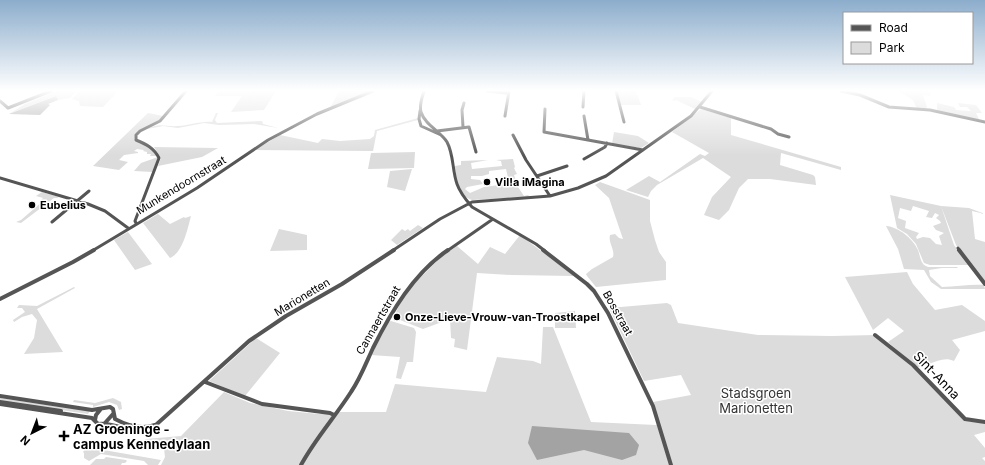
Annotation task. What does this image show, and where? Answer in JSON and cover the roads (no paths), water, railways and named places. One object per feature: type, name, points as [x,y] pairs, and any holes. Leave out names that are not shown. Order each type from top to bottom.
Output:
[{"type":"street","points":[[136,223],[159,158],[155,150],[149,145],[136,140],[136,135],[140,131],[160,121],[167,113]]},
{"type":"street","name":"Munkendoornstraat","points":[[0,299],[73,262],[136,223],[198,188],[268,140],[320,113]]},
{"type":"street","points":[[420,113],[419,119],[421,126],[442,136]]},
{"type":"street","name":"Bosstraat","points":[[422,113],[423,117],[442,136],[452,154],[457,186],[472,207],[536,244],[594,291],[608,313],[645,387],[653,406],[671,465]]},
{"type":"street","points":[[462,113],[463,127]]},
{"type":"street","points":[[545,113],[544,132],[643,150]]},
{"type":"street","points":[[622,113],[624,122]]},
{"type":"street","points":[[469,203],[478,201],[504,201],[550,196],[578,188],[606,176],[694,113]]},
{"type":"street","points":[[718,113],[771,129],[778,134],[789,137]]},
{"type":"street","points":[[942,113],[985,122]]},
{"type":"street","points":[[584,116],[588,140]]},
{"type":"street","points":[[437,131],[469,127],[476,152]]},
{"type":"street","points":[[513,135],[526,160],[550,196]]},
{"type":"street","points":[[584,159],[605,147],[607,144]]},
{"type":"street","points":[[537,176],[567,166]]},
{"type":"street","points":[[0,178],[78,201],[105,211],[128,228]]},
{"type":"street","points":[[52,222],[89,191]]},
{"type":"street","name":"Marionetten","points":[[0,403],[92,416],[98,424],[114,424],[144,433],[150,431],[255,336],[342,284],[440,219],[469,203]]},
{"type":"street","name":"Cannaertstraat","points":[[301,465],[310,448],[352,391],[380,334],[408,288],[439,256],[493,219]]},
{"type":"street","points":[[958,248],[985,284]]},
{"type":"street","name":"Sint-Anna","points":[[876,335],[913,364],[965,419],[969,421],[976,420],[985,422]]},
{"type":"street","points":[[205,382],[262,404],[330,413],[334,415]]},
{"type":"street","points":[[0,396],[86,410],[107,407],[113,409],[113,414],[117,420],[128,424],[145,428],[158,424]]},
{"type":"street","points":[[94,419],[101,409]]},
{"type":"street","points":[[103,423],[109,420],[113,414]]},
{"type":"place","name":"Vil!a iMagina","points":[[487,182]]},
{"type":"place","name":"Eubelius","points":[[32,205]]},
{"type":"place","name":"Onze-Lieve-Vrouw-van-Troostkapel","points":[[397,317]]},
{"type":"place","name":"AZ Groeninge - campus Kennedylaan","points":[[64,436]]},
{"type":"park label","name":"Stadsgroen Marionetten","points":[[756,400]]}]
